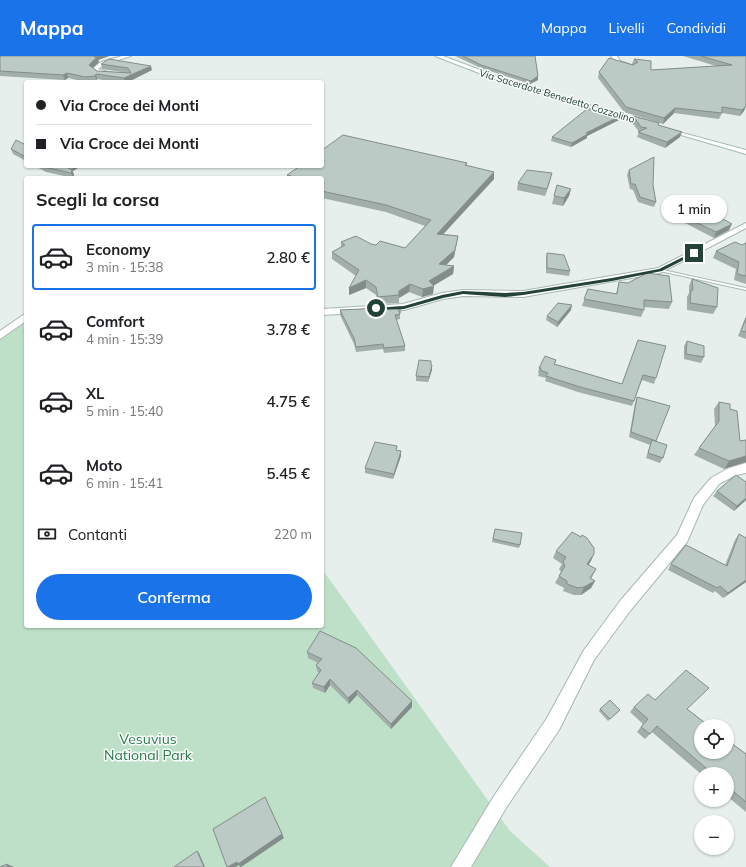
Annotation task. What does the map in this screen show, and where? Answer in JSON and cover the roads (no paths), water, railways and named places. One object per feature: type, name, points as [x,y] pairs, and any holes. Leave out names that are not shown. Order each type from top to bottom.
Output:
[{"type":"street","points":[[114,74],[96,72],[95,69],[102,63],[128,56]]},
{"type":"street","name":"Via Sacerdote Benedetto Cozzolino","points":[[440,56],[494,77],[653,126]]},
{"type":"street","points":[[614,56],[618,62],[632,67]]},
{"type":"street","points":[[660,128],[746,152]]},
{"type":"street","points":[[324,312],[404,307],[442,296],[463,293],[505,295],[523,294],[660,270],[746,225]]},
{"type":"street","points":[[0,336],[24,318]]},
{"type":"street","points":[[460,867],[500,802],[553,724],[589,655],[625,606],[682,538],[698,502],[715,481],[733,471],[746,468]]},
{"type":"lane","points":[[660,270],[746,289]]},
{"type":"park label","name":"Vesuvius National Park","points":[[148,748]]}]
